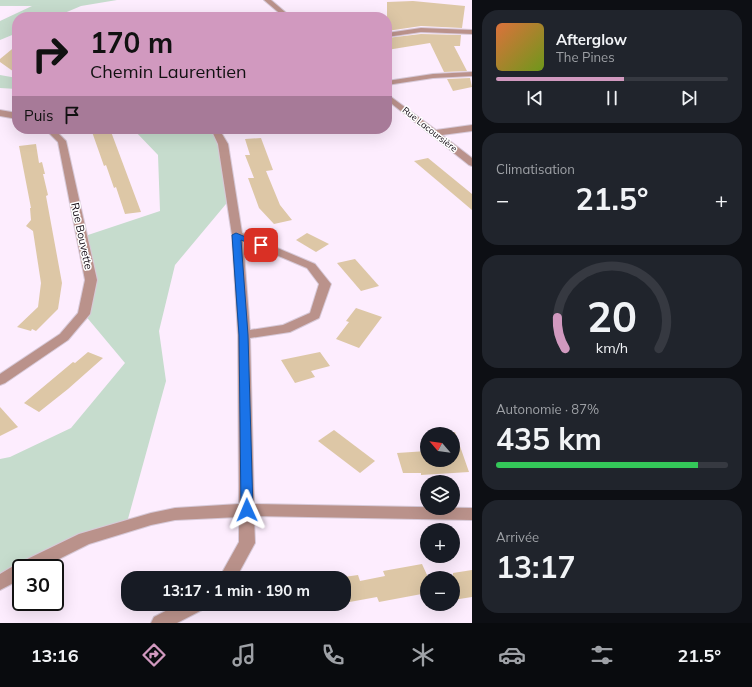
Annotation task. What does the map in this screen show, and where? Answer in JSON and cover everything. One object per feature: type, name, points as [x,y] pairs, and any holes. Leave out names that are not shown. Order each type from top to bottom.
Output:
[{"type":"street","points":[[267,0],[282,12]]},
{"type":"street","points":[[392,34],[421,30],[472,32]]},
{"type":"street","points":[[392,82],[433,76],[472,74]]},
{"type":"street","name":"Rue Lacoursière","points":[[392,100],[472,163]]},
{"type":"street","points":[[0,113],[12,115]]},
{"type":"street","points":[[435,133],[472,128]]},
{"type":"street","name":"Rue Bouvette","points":[[0,380],[64,338],[84,314],[91,280],[62,141],[54,134]]},
{"type":"street","points":[[218,134],[223,144],[236,235],[244,335],[247,544],[231,571]]},
{"type":"street","points":[[236,235],[311,266],[325,284],[315,315],[286,329],[244,335]]},
{"type":"street","points":[[44,559],[85,539],[152,519],[175,514],[247,510],[472,514]]},
{"type":"street","points":[[0,583],[12,576]]},
{"type":"street","points":[[160,623],[183,611]]},
{"type":"green space","points":[[0,0],[117,0],[81,6],[67,12],[19,12],[32,6],[0,6]]},
{"type":"green space","points":[[12,15],[12,35],[0,40],[0,21]]},
{"type":"green space","points":[[0,75],[12,77],[12,89],[0,88]]},
{"type":"green space","points":[[138,134],[216,134],[231,198],[175,265],[159,331],[166,381],[126,526],[44,559],[12,559],[12,574],[0,583],[0,459],[10,457],[71,428],[125,363],[84,314],[91,280],[82,237],[160,211],[158,155]]},
{"type":"building","points":[[413,1],[465,6],[462,28],[421,26],[392,30],[392,12],[387,12],[387,2]]},
{"type":"building","points":[[421,34],[461,35],[460,46],[454,46],[467,71],[444,72],[430,43],[392,49],[392,37]]},
{"type":"building","points":[[12,49],[12,70],[0,62],[0,59]]},
{"type":"building","points":[[470,78],[472,87],[453,91],[447,79]]},
{"type":"building","points":[[93,134],[112,134],[141,212],[125,214],[116,187],[114,188],[106,165],[104,166]]},
{"type":"building","points":[[261,138],[273,170],[266,171],[280,205],[292,220],[274,224],[259,208],[248,178],[254,178],[245,155],[250,155],[245,139]]},
{"type":"building","points":[[36,144],[39,163],[42,162],[45,174],[43,174],[48,195],[46,196],[62,283],[58,309],[36,331],[32,329],[31,331],[17,327],[38,307],[41,283],[33,231],[26,226],[31,220],[31,208],[19,146]]},
{"type":"building","points":[[428,158],[472,194],[472,210],[414,161]]},
{"type":"building","points":[[307,233],[329,244],[316,252],[296,240]]},
{"type":"building","points":[[355,259],[379,286],[361,291],[337,263]]},
{"type":"building","points":[[356,308],[382,317],[359,348],[336,339],[349,322],[346,321]]},
{"type":"building","points":[[88,352],[103,358],[68,389],[39,412],[24,403],[73,362],[75,363]]},
{"type":"building","points":[[320,352],[330,366],[311,371],[315,377],[295,383],[281,360]]},
{"type":"building","points":[[0,407],[18,427],[0,436]]},
{"type":"building","points":[[334,430],[375,461],[360,473],[318,441]]},
{"type":"building","points":[[460,446],[469,472],[421,475],[421,473],[403,473],[397,453],[420,451],[420,467],[460,467]]},
{"type":"building","points":[[422,564],[425,571],[420,571],[420,594],[379,602],[377,597],[351,602],[351,576],[358,575],[360,581],[385,576],[383,571]]},
{"type":"building","points":[[472,570],[472,597],[460,599],[460,572]]},
{"type":"route","points":[[247,510],[244,335],[236,235],[261,245]]}]
